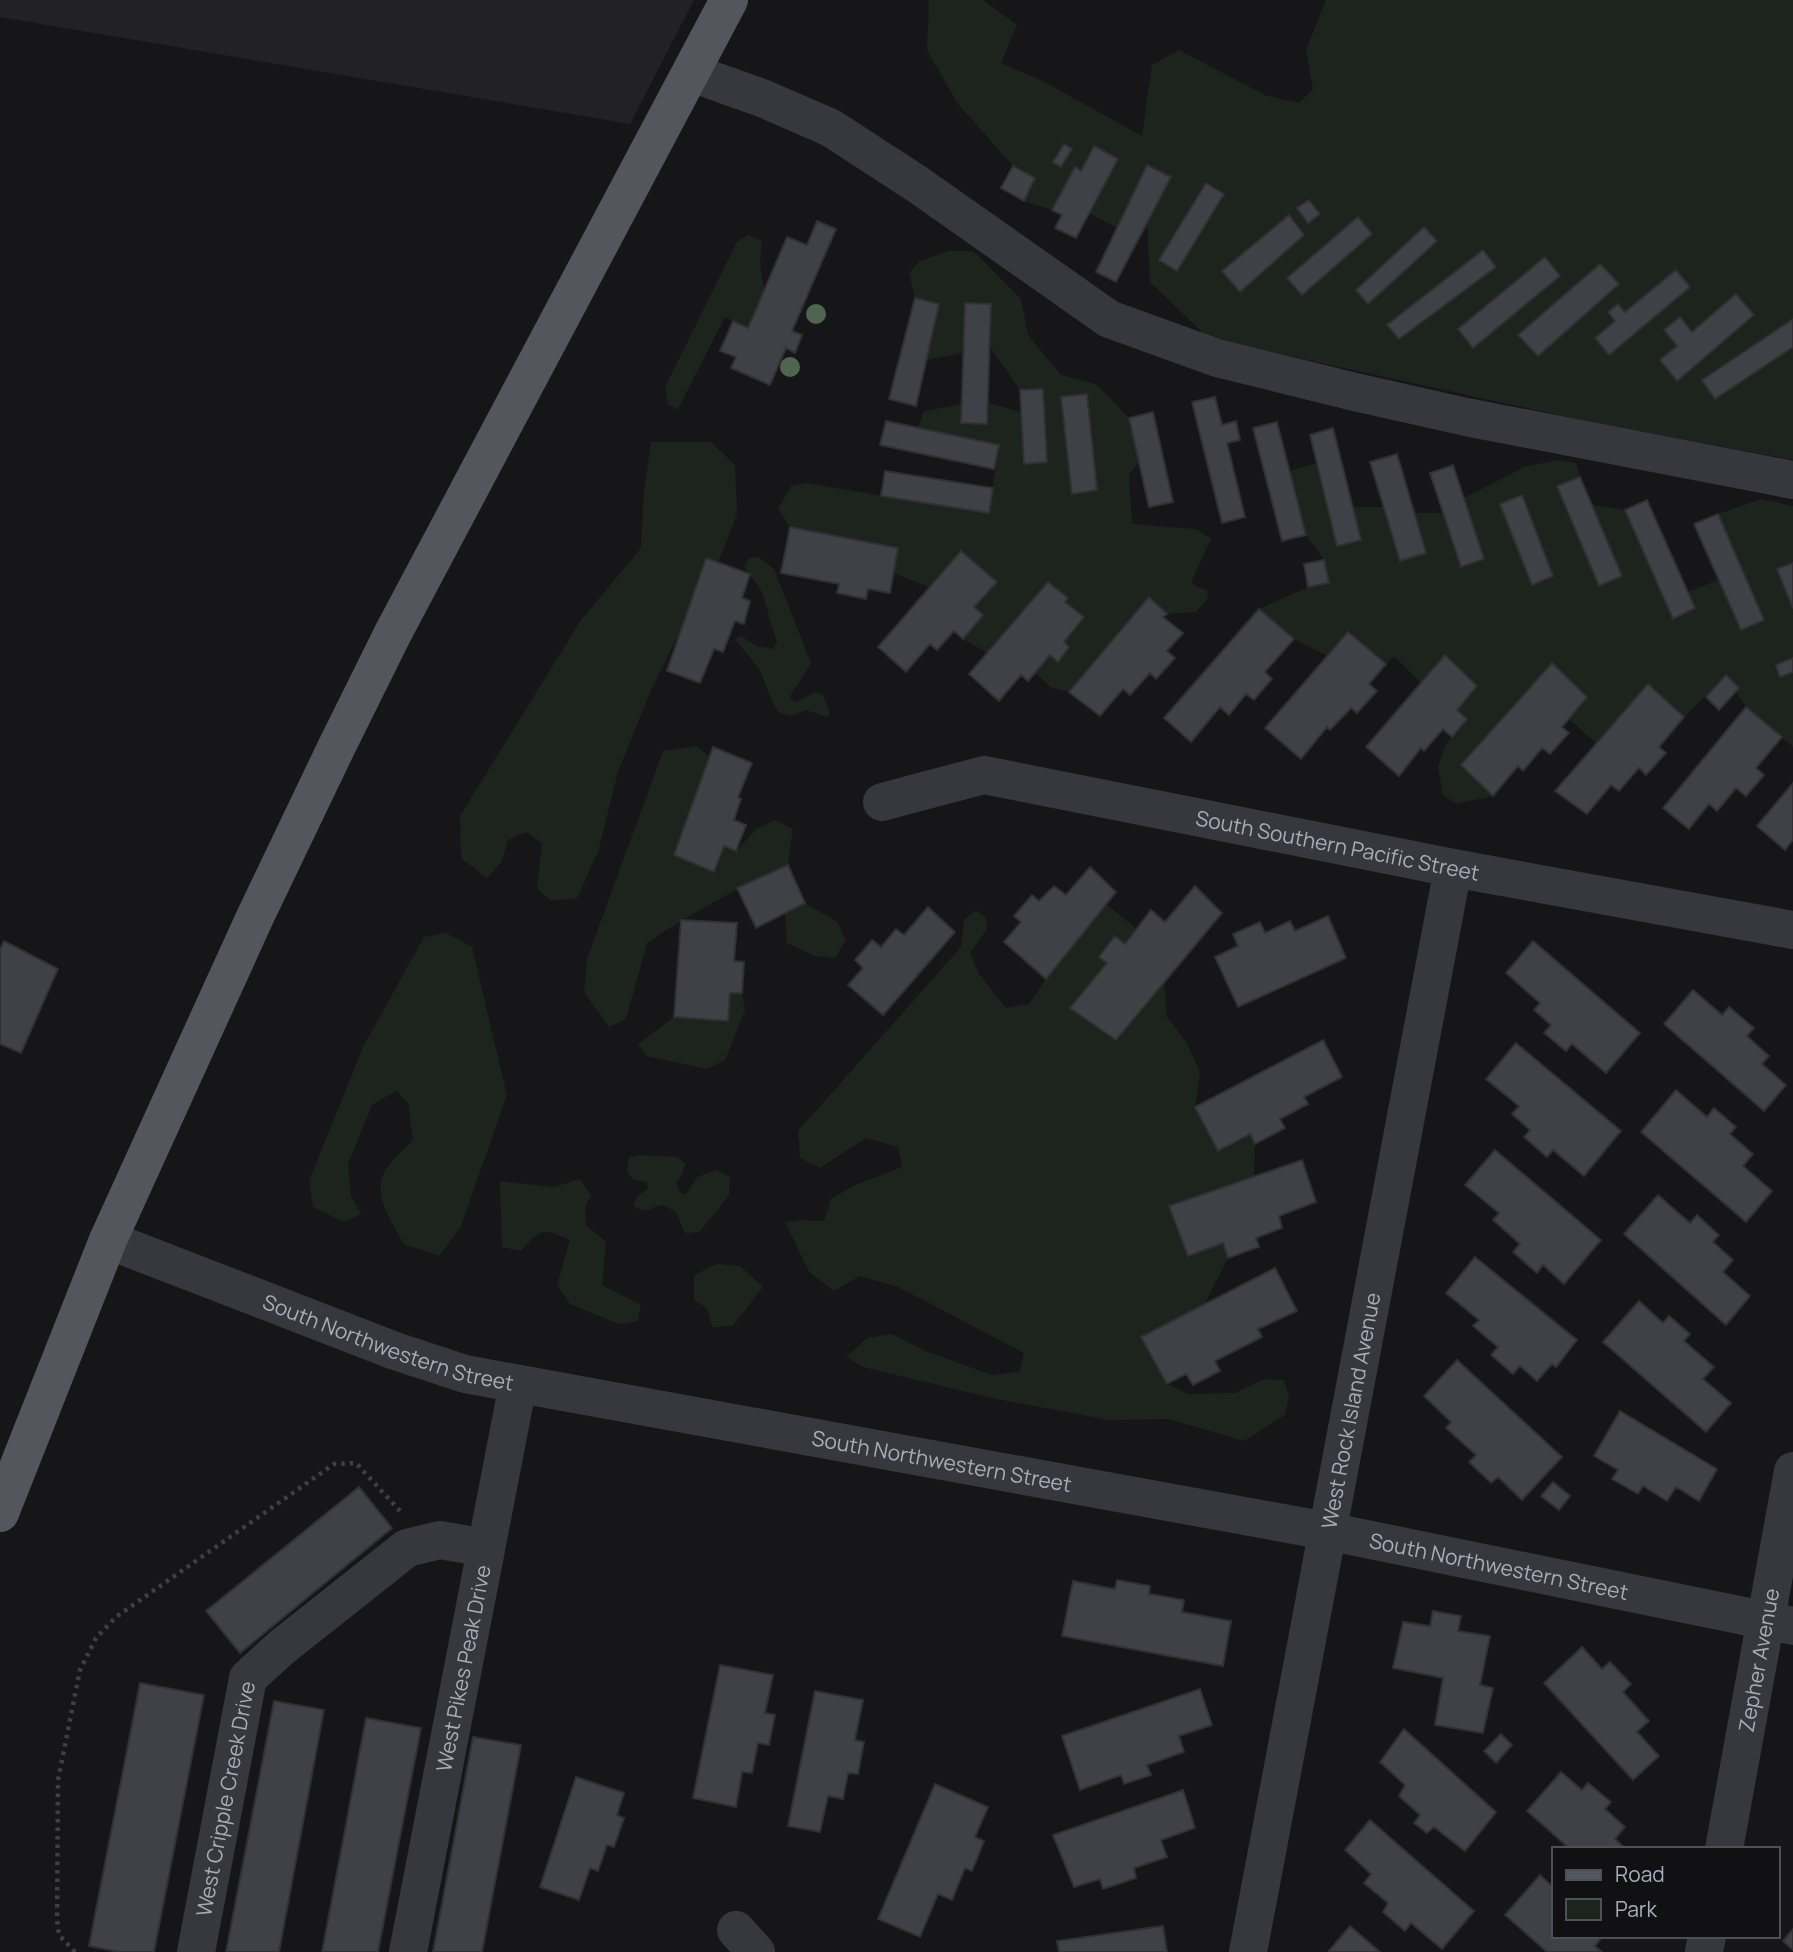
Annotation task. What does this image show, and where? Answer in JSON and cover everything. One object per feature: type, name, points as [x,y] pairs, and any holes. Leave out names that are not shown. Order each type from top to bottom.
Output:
[{"type":"main road","points":[[0,1513],[108,1240],[254,917],[393,633],[729,0]]},
{"type":"street","points":[[692,73],[761,98],[831,128],[917,184],[1108,319],[1217,358],[1355,392],[1466,417],[1793,480]]},
{"type":"street","name":"South Southern Pacific Street","points":[[883,802],[984,775],[1453,868],[1793,930]]},
{"type":"street","name":"West Rock Island Avenue","points":[[1248,1952],[1453,868]]},
{"type":"street","name":"South Northwestern Street","points":[[108,1240],[395,1351],[465,1374],[1327,1531],[1780,1624]]},
{"type":"street","name":"West Pikes Peak Drive","points":[[408,1952],[518,1384]]},
{"type":"street","name":"Zepher Avenue","points":[[1724,1847],[1780,1624],[1793,1471]]},
{"type":"street","name":"West Cripple Creek Drive","points":[[196,1952],[248,1678],[282,1647],[407,1548],[440,1540],[486,1548]]},
{"type":"path","points":[[75,1952],[58,1935],[58,1780],[80,1670],[96,1638],[116,1617],[334,1464],[356,1463],[407,1519],[407,1548]]},
{"type":"shaded area","points":[[0,0],[694,0],[630,124],[0,17]]},
{"type":"green space","points":[[929,0],[983,0],[1017,25],[1001,63],[1041,80],[1142,136],[1152,65],[1179,50],[1265,95],[1299,103],[1313,89],[1306,50],[1326,0],[1793,0],[1793,319],[1702,380],[1715,399],[1793,347],[1793,460],[1581,420],[1208,338],[1150,282],[1147,222],[1117,228],[1089,213],[1094,146],[1081,171],[1076,168],[1052,210],[1024,201],[1035,178],[1013,166],[957,103],[927,50]],"holes":[[[1545,257],[1473,347],[1458,329]],[[1600,264],[1619,284],[1538,356],[1519,335]],[[1676,270],[1690,287],[1615,321],[1608,312],[1618,304],[1625,312]],[[1736,295],[1754,316],[1677,380],[1660,360],[1677,346],[1664,330],[1680,317],[1692,332]]]},
{"type":"green space","points":[[748,235],[762,241],[760,263],[764,291],[748,328],[725,317],[678,409],[668,405],[665,387],[737,242]]},
{"type":"green space","points":[[948,251],[973,251],[1021,299],[1028,335],[1061,375],[1096,384],[1129,418],[1139,462],[1129,475],[1132,524],[1196,529],[1211,539],[1191,582],[1207,590],[1208,598],[1196,612],[1167,614],[1148,597],[1069,692],[1052,688],[1035,673],[1050,655],[1058,661],[1069,647],[1064,642],[1084,617],[1065,602],[1068,598],[1049,582],[987,653],[963,639],[983,615],[974,607],[997,582],[961,551],[929,587],[893,573],[898,548],[790,527],[778,509],[791,486],[805,483],[989,513],[999,445],[918,428],[924,411],[962,404],[962,423],[987,424],[988,403],[1021,412],[1024,463],[1047,462],[1043,389],[1020,390],[990,347],[991,305],[965,303],[963,353],[926,360],[939,304],[915,298],[909,273],[920,261]],"holes":[[[1087,395],[1097,490],[1072,494],[1061,397]]]},
{"type":"green space","points":[[651,442],[711,442],[735,465],[737,514],[718,563],[705,559],[680,632],[651,690],[618,772],[598,852],[577,898],[551,901],[537,888],[542,843],[527,832],[508,840],[502,861],[487,878],[461,858],[460,816],[581,620],[641,548],[644,492]]},
{"type":"green space","points":[[1557,460],[1576,463],[1580,477],[1558,486],[1622,576],[1592,505],[1625,510],[1673,619],[1695,608],[1688,592],[1718,580],[1741,630],[1764,620],[1718,514],[1761,499],[1793,506],[1793,563],[1777,569],[1793,608],[1793,658],[1776,665],[1781,677],[1793,672],[1793,747],[1746,707],[1736,692],[1739,688],[1726,676],[1684,717],[1648,685],[1596,743],[1569,719],[1586,697],[1552,663],[1461,765],[1493,796],[1456,804],[1443,795],[1438,767],[1446,744],[1467,719],[1457,710],[1477,686],[1445,656],[1421,683],[1394,656],[1386,664],[1348,632],[1327,656],[1294,639],[1259,609],[1308,587],[1329,583],[1324,560],[1306,535],[1290,471],[1317,463],[1338,546],[1360,540],[1352,507],[1384,507],[1400,561],[1426,553],[1414,513],[1443,513],[1461,566],[1484,559],[1464,498],[1524,467]]},
{"type":"green space","points":[[750,557],[760,558],[774,569],[811,663],[789,698],[796,702],[816,692],[823,695],[830,712],[828,717],[806,710],[795,715],[779,712],[770,698],[758,667],[735,640],[741,636],[756,646],[773,649],[777,643],[762,592],[744,566]]},
{"type":"green space","points":[[696,746],[710,757],[674,855],[714,871],[724,846],[737,850],[756,829],[775,820],[793,829],[788,865],[716,901],[647,943],[626,1019],[609,1027],[584,992],[587,959],[663,751]]},
{"type":"green space","points":[[805,903],[837,922],[846,940],[835,958],[815,956],[787,943],[785,913]]},
{"type":"green space","points":[[1106,904],[1137,929],[1125,944],[1115,937],[1099,957],[1107,963],[1070,1008],[1116,1040],[1164,983],[1167,1017],[1187,1043],[1200,1072],[1195,1107],[1218,1151],[1250,1134],[1255,1144],[1254,1177],[1188,1255],[1223,1243],[1228,1258],[1204,1305],[1141,1338],[1167,1384],[1188,1394],[1235,1393],[1264,1379],[1284,1380],[1289,1396],[1285,1415],[1244,1441],[1169,1419],[1109,1420],[992,1398],[863,1367],[846,1357],[867,1338],[892,1334],[925,1351],[992,1375],[1019,1372],[1024,1353],[898,1287],[860,1276],[834,1291],[809,1272],[785,1222],[824,1221],[831,1199],[853,1186],[902,1167],[898,1147],[866,1138],[820,1168],[800,1158],[798,1131],[961,947],[964,920],[976,910],[986,918],[987,929],[970,953],[979,974],[1006,1008],[1029,1004]]},
{"type":"green space","points":[[446,933],[472,947],[507,1095],[461,1226],[439,1256],[404,1244],[381,1197],[382,1177],[393,1160],[413,1139],[408,1103],[396,1091],[372,1105],[348,1164],[351,1196],[361,1214],[344,1222],[313,1207],[309,1181],[363,1047],[424,937]]},
{"type":"green space","points":[[730,993],[742,993],[745,1010],[725,1060],[707,1069],[646,1056],[638,1044],[674,1017],[728,1021]]},
{"type":"green space","points":[[629,1157],[677,1157],[685,1163],[683,1173],[676,1183],[680,1192],[686,1195],[697,1177],[716,1170],[730,1177],[729,1196],[699,1232],[685,1233],[675,1211],[661,1205],[645,1211],[633,1206],[637,1196],[648,1189],[647,1182],[632,1179],[627,1170]]},
{"type":"green space","points":[[580,1179],[591,1195],[585,1207],[586,1225],[606,1242],[602,1285],[641,1305],[638,1321],[619,1324],[570,1304],[557,1285],[570,1240],[543,1232],[521,1251],[502,1247],[500,1181],[554,1187]]},
{"type":"green space","points":[[717,1264],[740,1266],[763,1287],[733,1326],[712,1327],[707,1308],[694,1300],[694,1275]]},
{"type":"building","points":[[1064,144],[1072,149],[1061,167],[1053,162]]},
{"type":"building","points":[[1094,146],[1118,159],[1076,238],[1055,228],[1062,215],[1052,210],[1075,167],[1081,171]]},
{"type":"building","points":[[1147,165],[1171,177],[1116,282],[1096,272]]},
{"type":"building","points":[[1013,166],[1035,178],[1024,201],[1001,188]]},
{"type":"building","points":[[1206,183],[1224,194],[1177,271],[1159,260]]},
{"type":"building","points":[[1309,200],[1320,214],[1308,223],[1297,208]]},
{"type":"building","points":[[1289,215],[1304,235],[1240,292],[1222,271]]},
{"type":"building","points":[[1358,217],[1372,234],[1302,295],[1287,278]]},
{"type":"building","points":[[817,221],[836,229],[792,331],[802,335],[795,353],[786,348],[770,385],[731,368],[736,357],[720,351],[733,321],[748,328],[787,237],[807,245]]},
{"type":"building","points":[[1424,227],[1437,241],[1368,304],[1356,290]]},
{"type":"building","points":[[1483,250],[1496,267],[1399,339],[1387,325]]},
{"type":"building","points":[[1545,257],[1560,276],[1473,348],[1458,329]]},
{"type":"building","points":[[1600,264],[1619,284],[1538,356],[1518,335]]},
{"type":"building","points":[[1676,270],[1690,287],[1609,355],[1595,338],[1615,321],[1608,312],[1618,304],[1625,312]]},
{"type":"building","points":[[1736,294],[1754,315],[1677,381],[1660,360],[1677,346],[1664,330],[1680,317],[1692,332]]},
{"type":"building","points":[[915,298],[939,304],[916,406],[889,399]]},
{"type":"building","points":[[965,303],[991,304],[987,424],[961,423]]},
{"type":"building","points":[[1793,319],[1793,347],[1715,399],[1702,380]]},
{"type":"building","points":[[1043,389],[1047,462],[1024,464],[1020,390]]},
{"type":"building","points":[[1087,394],[1097,490],[1072,494],[1061,397]]},
{"type":"building","points":[[1215,397],[1222,425],[1236,421],[1240,440],[1227,443],[1245,517],[1222,523],[1192,402]]},
{"type":"building","points":[[1153,412],[1173,502],[1149,507],[1129,418]]},
{"type":"building","points":[[886,421],[999,445],[994,469],[880,445]]},
{"type":"building","points":[[1277,422],[1306,535],[1282,541],[1253,428]]},
{"type":"building","points":[[1333,428],[1361,540],[1337,546],[1310,435]]},
{"type":"building","points":[[1397,454],[1426,553],[1400,561],[1370,462]]},
{"type":"building","points":[[1453,465],[1484,559],[1461,567],[1430,473]]},
{"type":"building","points":[[885,471],[993,488],[989,513],[881,496]]},
{"type":"building","points":[[1580,477],[1622,576],[1599,586],[1557,486]]},
{"type":"building","points":[[1522,495],[1553,576],[1532,585],[1500,504]]},
{"type":"building","points":[[1647,500],[1695,608],[1673,619],[1625,510]]},
{"type":"building","points":[[1718,514],[1764,620],[1741,630],[1694,524]]},
{"type":"building","points":[[790,527],[898,548],[890,593],[868,589],[866,599],[837,593],[839,584],[781,573]]},
{"type":"building","points":[[961,551],[997,582],[974,607],[983,615],[963,639],[954,631],[937,650],[930,644],[906,672],[878,647]]},
{"type":"building","points":[[706,558],[750,574],[742,598],[750,601],[744,624],[735,621],[723,652],[714,649],[700,683],[667,671]]},
{"type":"building","points":[[1324,560],[1329,583],[1308,587],[1304,564]]},
{"type":"building","points":[[1793,563],[1793,608],[1777,569]]},
{"type":"building","points":[[1048,582],[1068,598],[1065,602],[1084,617],[1064,642],[1069,647],[1058,662],[1050,655],[1028,681],[1021,675],[999,701],[969,674]]},
{"type":"building","points":[[1149,597],[1167,614],[1163,617],[1183,633],[1167,651],[1175,658],[1156,679],[1150,673],[1130,695],[1123,689],[1100,716],[1069,692]]},
{"type":"building","points":[[1259,609],[1294,639],[1265,672],[1272,679],[1254,700],[1246,694],[1229,715],[1220,707],[1191,742],[1164,718]]},
{"type":"building","points":[[1348,632],[1386,664],[1369,684],[1377,691],[1357,713],[1351,708],[1330,730],[1327,727],[1301,759],[1265,728]]},
{"type":"building","points":[[1445,655],[1477,686],[1457,710],[1467,719],[1452,737],[1443,729],[1424,751],[1421,748],[1399,776],[1366,747]]},
{"type":"building","points":[[1793,658],[1793,672],[1780,677],[1776,665]]},
{"type":"building","points":[[1552,663],[1587,697],[1562,727],[1569,733],[1550,754],[1542,748],[1523,771],[1518,766],[1493,796],[1461,765]]},
{"type":"building","points":[[1726,675],[1739,688],[1719,710],[1706,697]]},
{"type":"building","points":[[1648,684],[1684,717],[1659,747],[1666,753],[1646,775],[1639,768],[1619,791],[1611,785],[1587,814],[1555,791]]},
{"type":"building","points":[[1746,707],[1782,737],[1756,768],[1764,775],[1746,796],[1736,788],[1717,811],[1709,804],[1689,829],[1663,808]]},
{"type":"building","points":[[713,747],[752,763],[738,797],[741,799],[734,820],[746,825],[736,851],[724,846],[714,872],[674,855]]},
{"type":"building","points":[[1793,783],[1793,840],[1785,850],[1757,826]]},
{"type":"building","points":[[788,865],[805,903],[756,928],[737,888]]},
{"type":"building","points":[[1090,867],[1116,892],[1046,979],[1004,942],[1021,922],[1014,916],[1032,895],[1039,901],[1054,886],[1066,895]]},
{"type":"building","points":[[1195,886],[1222,913],[1116,1040],[1070,1008],[1107,963],[1099,957],[1115,936],[1125,944],[1151,910],[1165,922]]},
{"type":"building","points":[[928,907],[955,932],[883,1015],[848,985],[863,968],[855,960],[872,940],[881,947],[896,929],[904,935]]},
{"type":"building","points":[[1328,916],[1346,958],[1238,1007],[1215,957],[1238,946],[1233,934],[1260,922],[1265,933],[1290,921],[1295,931]]},
{"type":"building","points":[[681,920],[737,923],[734,961],[744,962],[742,993],[730,993],[728,1021],[674,1017]]},
{"type":"building","points":[[4,941],[58,969],[21,1053],[0,1044],[0,949]]},
{"type":"building","points":[[1533,941],[1640,1033],[1606,1073],[1572,1044],[1566,1051],[1544,1033],[1551,1025],[1534,1010],[1540,1003],[1506,973]]},
{"type":"building","points":[[1693,990],[1722,1015],[1729,1007],[1754,1028],[1747,1036],[1769,1056],[1762,1064],[1786,1085],[1764,1111],[1664,1024]]},
{"type":"building","points":[[1323,1040],[1342,1077],[1304,1097],[1308,1104],[1280,1119],[1285,1128],[1255,1144],[1250,1134],[1218,1151],[1195,1107]]},
{"type":"building","points":[[1516,1043],[1621,1131],[1584,1176],[1553,1150],[1547,1157],[1524,1137],[1530,1130],[1512,1114],[1519,1106],[1486,1079]]},
{"type":"building","points":[[1676,1090],[1707,1117],[1714,1108],[1736,1127],[1730,1134],[1753,1154],[1743,1166],[1772,1191],[1746,1222],[1641,1132]]},
{"type":"building","points":[[1495,1150],[1601,1240],[1564,1284],[1543,1265],[1537,1273],[1513,1252],[1520,1244],[1493,1220],[1499,1213],[1465,1185]]},
{"type":"building","points":[[1302,1160],[1316,1202],[1279,1216],[1282,1228],[1256,1238],[1259,1247],[1228,1258],[1223,1243],[1188,1256],[1169,1206]]},
{"type":"building","points":[[1658,1195],[1690,1223],[1697,1215],[1719,1235],[1713,1242],[1733,1260],[1723,1272],[1750,1296],[1726,1325],[1624,1234]]},
{"type":"building","points":[[1475,1257],[1577,1340],[1556,1367],[1552,1364],[1537,1381],[1520,1366],[1513,1374],[1491,1355],[1498,1347],[1473,1326],[1479,1320],[1446,1293]]},
{"type":"building","points":[[1275,1268],[1297,1311],[1258,1329],[1262,1337],[1215,1361],[1220,1371],[1193,1385],[1186,1374],[1167,1384],[1141,1337]]},
{"type":"building","points":[[1639,1301],[1663,1323],[1669,1316],[1690,1334],[1684,1341],[1714,1367],[1703,1379],[1731,1403],[1706,1432],[1603,1342]]},
{"type":"building","points":[[1457,1360],[1562,1457],[1522,1500],[1498,1477],[1491,1483],[1469,1462],[1476,1455],[1446,1428],[1451,1422],[1424,1396]]},
{"type":"building","points":[[1620,1411],[1717,1469],[1699,1501],[1676,1487],[1667,1501],[1643,1486],[1638,1494],[1612,1479],[1618,1470],[1594,1456]]},
{"type":"building","points":[[1553,1482],[1570,1496],[1559,1510],[1541,1496]]},
{"type":"building","points":[[359,1487],[392,1528],[240,1653],[206,1611]]},
{"type":"building","points":[[1117,1580],[1150,1586],[1149,1594],[1184,1600],[1182,1612],[1231,1621],[1223,1666],[1062,1636],[1073,1581],[1115,1589]]},
{"type":"building","points":[[1433,1611],[1461,1616],[1458,1631],[1490,1636],[1480,1685],[1493,1688],[1483,1733],[1435,1725],[1443,1678],[1393,1668],[1403,1622],[1430,1626]]},
{"type":"building","points":[[1582,1647],[1602,1669],[1610,1662],[1631,1684],[1623,1692],[1649,1721],[1637,1732],[1659,1756],[1633,1780],[1544,1683]]},
{"type":"building","points":[[720,1665],[773,1675],[765,1713],[775,1715],[769,1745],[758,1743],[752,1773],[742,1772],[736,1807],[693,1798]]},
{"type":"building","points":[[140,1683],[204,1695],[154,1952],[119,1952],[89,1946]]},
{"type":"building","points":[[1200,1689],[1212,1725],[1179,1736],[1184,1752],[1147,1765],[1151,1775],[1124,1784],[1121,1775],[1080,1790],[1062,1736]]},
{"type":"building","points":[[815,1691],[863,1700],[855,1740],[864,1742],[858,1774],[848,1773],[843,1799],[828,1796],[820,1832],[788,1826]]},
{"type":"building","points":[[274,1701],[324,1710],[279,1952],[226,1952]]},
{"type":"building","points":[[366,1718],[421,1728],[378,1952],[322,1952]]},
{"type":"building","points":[[1404,1729],[1496,1812],[1465,1851],[1434,1827],[1427,1833],[1414,1823],[1420,1815],[1399,1796],[1405,1785],[1380,1762]]},
{"type":"building","points":[[1501,1734],[1512,1745],[1496,1763],[1484,1751]]},
{"type":"building","points":[[473,1737],[521,1745],[482,1952],[433,1952]]},
{"type":"building","points":[[1561,1772],[1582,1790],[1588,1783],[1611,1802],[1605,1809],[1625,1827],[1615,1839],[1624,1847],[1568,1847],[1527,1811]]},
{"type":"building","points":[[576,1777],[624,1793],[617,1815],[624,1818],[614,1847],[607,1845],[598,1871],[590,1868],[579,1900],[540,1887]]},
{"type":"building","points":[[935,1784],[988,1807],[975,1837],[984,1841],[972,1871],[965,1868],[952,1900],[938,1894],[920,1937],[878,1919]]},
{"type":"building","points":[[1183,1790],[1195,1828],[1161,1840],[1167,1857],[1134,1868],[1136,1878],[1103,1889],[1100,1879],[1074,1887],[1053,1835]]},
{"type":"building","points":[[1370,1820],[1474,1911],[1442,1949],[1411,1923],[1405,1931],[1383,1912],[1388,1903],[1364,1883],[1371,1874],[1345,1850]]},
{"type":"building","points":[[1540,1875],[1552,1886],[1552,1938],[1601,1938],[1595,1946],[1602,1952],[1547,1952],[1505,1915]]},
{"type":"building","points":[[1163,1926],[1167,1952],[1059,1952],[1057,1941]]},
{"type":"building","points":[[1350,1926],[1380,1952],[1328,1952]]},
{"type":"building","points":[[1793,1929],[1793,1950],[1783,1941]]}]
